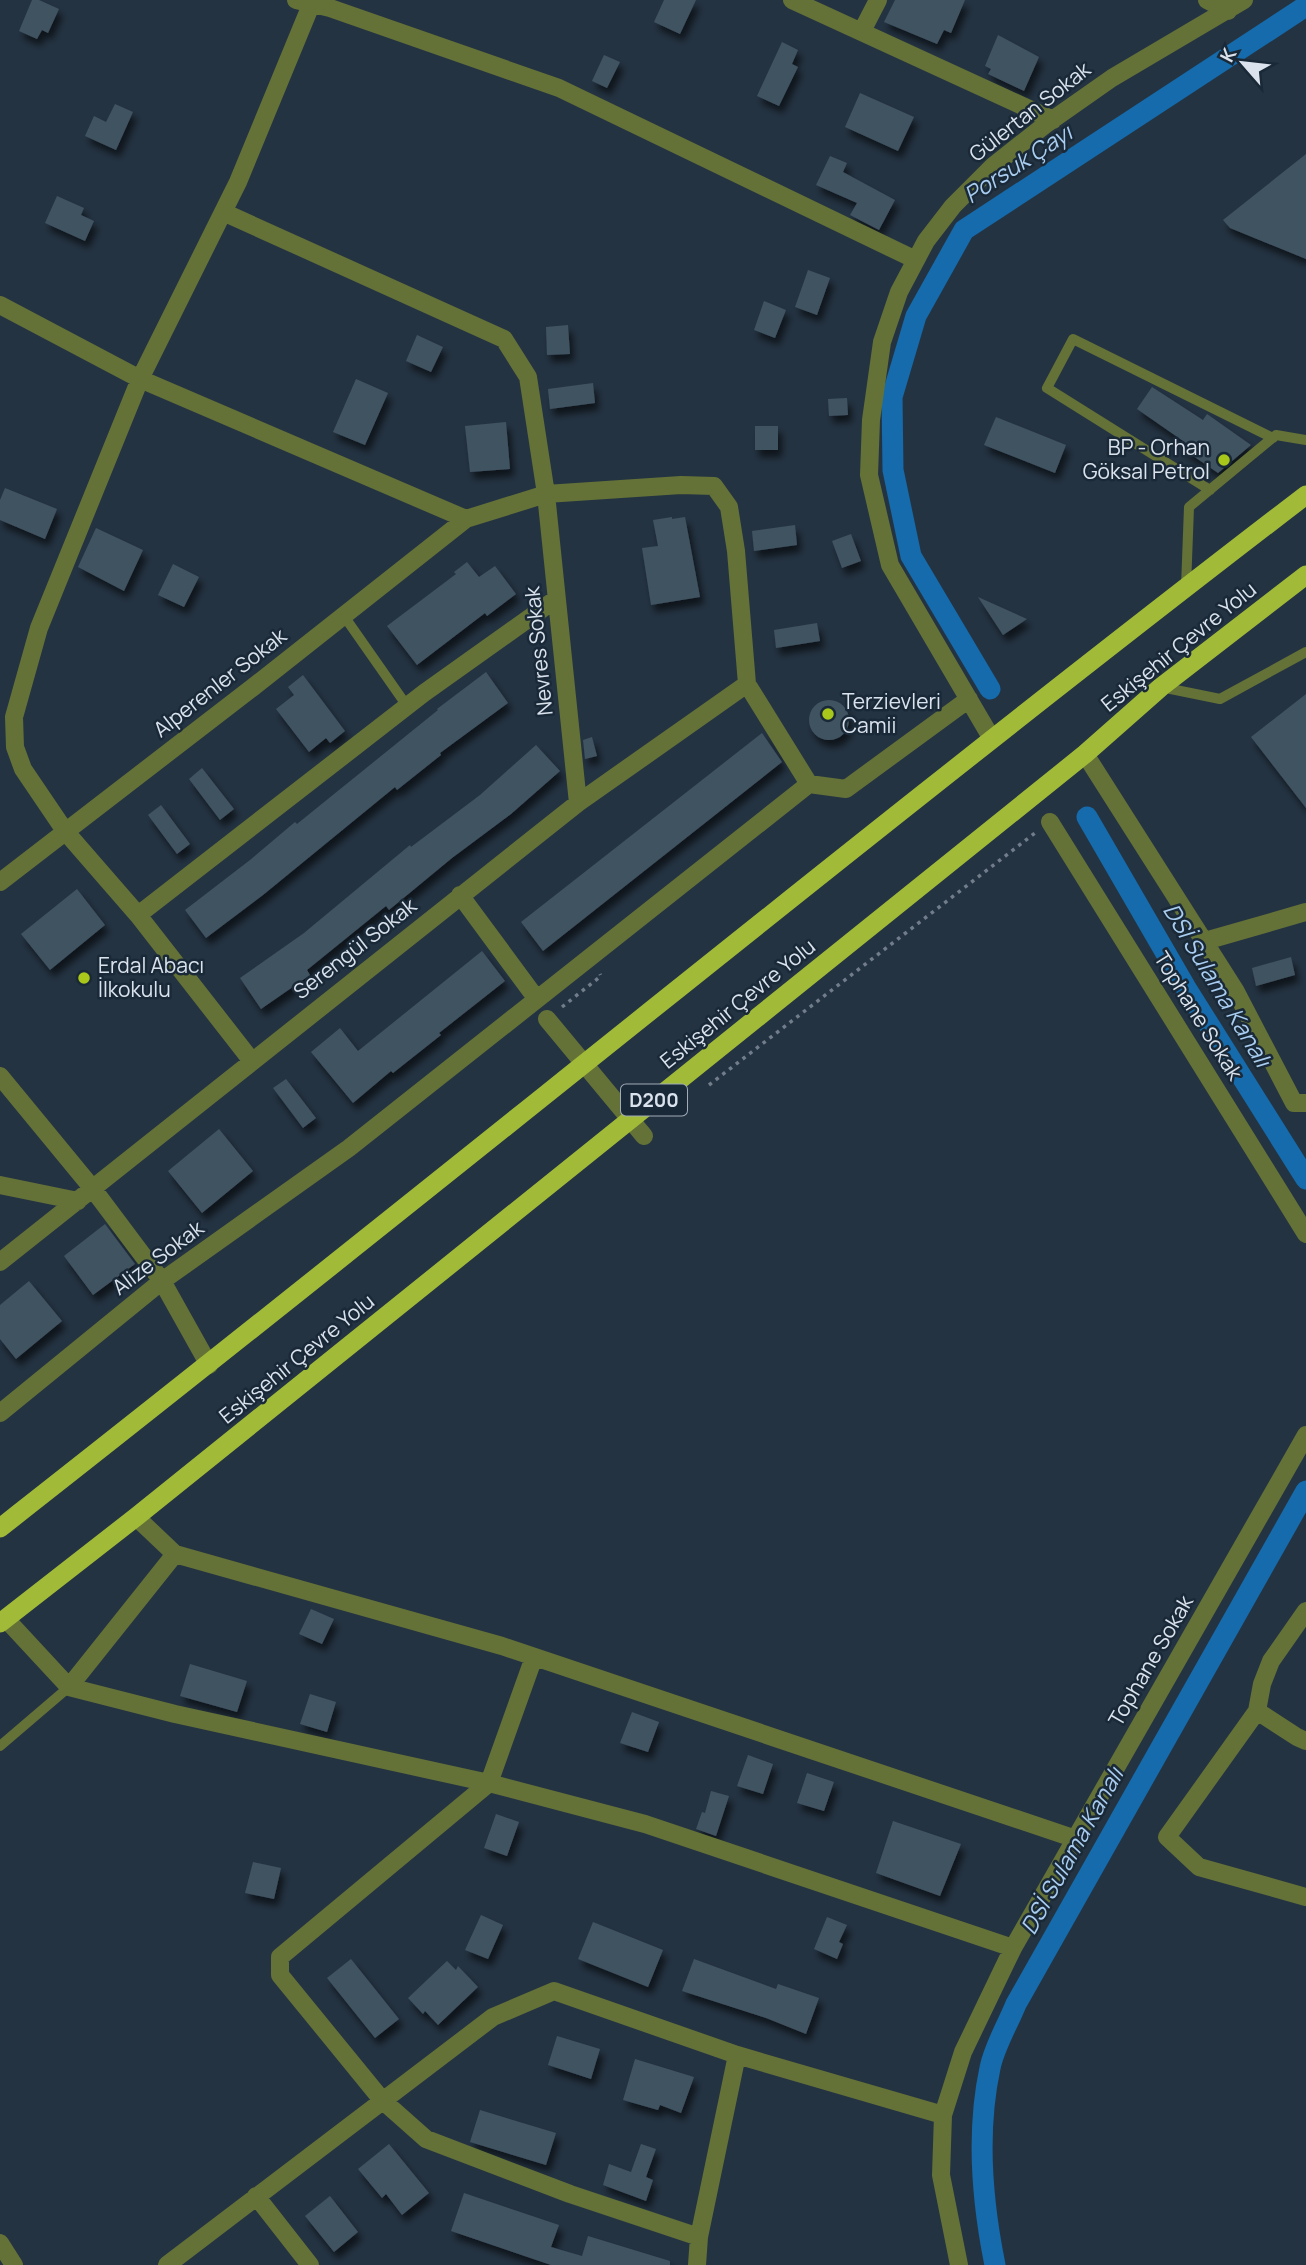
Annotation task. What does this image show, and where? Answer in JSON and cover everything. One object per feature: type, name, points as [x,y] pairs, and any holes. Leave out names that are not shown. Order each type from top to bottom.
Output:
[{"type":"highway","name":"Eskişehir Çevre Yolu","points":[[0,1528],[209,1365],[992,739],[1306,495]]},
{"type":"highway","name":"Eskişehir Çevre Yolu","points":[[3,1621],[1086,754],[1161,688],[1306,575]]},
{"type":"street","points":[[792,0],[1053,120]]},
{"type":"street","points":[[862,31],[878,0]]},
{"type":"street","points":[[1206,0],[1228,11]]},
{"type":"street","name":"Gülertan Sokak","points":[[992,739],[890,565],[869,475],[871,420],[882,342],[899,292],[926,241],[953,206],[993,166],[1112,78],[1244,0]]},
{"type":"street","points":[[251,1060],[138,915],[65,831],[23,769],[15,747],[14,717],[39,628],[140,379],[238,182],[307,1],[559,88],[916,260]]},
{"type":"street","name":"Nevres Sokak","points":[[223,212],[504,339],[528,377],[546,494],[578,803]]},
{"type":"street","points":[[0,305],[140,379],[466,519],[546,494],[681,485],[714,486],[729,507],[736,551],[747,684],[809,784],[846,789],[969,699]]},
{"type":"street","name":"Alperenler Sokak","points":[[0,882],[466,519]]},
{"type":"street","points":[[138,915],[407,706],[556,599]]},
{"type":"street","name":"Serengül Sokak","points":[[0,1262],[578,803],[747,684]]},
{"type":"street","points":[[1086,754],[1235,990],[1300,1103],[1306,1119]]},
{"type":"street","name":"Alize Sokak","points":[[0,1413],[162,1281],[349,1147],[809,784]]},
{"type":"street","name":"Tophane Sokak","points":[[1050,822],[1306,1234]]},
{"type":"street","points":[[460,895],[536,998]]},
{"type":"street","points":[[1205,941],[1306,912]]},
{"type":"street","points":[[547,1019],[644,1136]]},
{"type":"street","points":[[0,1076],[93,1189],[162,1281],[209,1365]]},
{"type":"street","points":[[0,1185],[78,1200]]},
{"type":"street","name":"Tophane Sokak","points":[[960,2265],[941,2175],[943,2115],[963,2052],[1013,1948],[1306,1435]]},
{"type":"street","points":[[136,1517],[175,1554],[534,1657],[1076,1839]]},
{"type":"street","points":[[69,1686],[175,1554]]},
{"type":"street","points":[[1306,1611],[1271,1661],[1262,1684],[1257,1711],[1167,1837],[1199,1867],[1306,1897]]},
{"type":"street","points":[[3,1621],[69,1686],[175,1714],[489,1783],[646,1824],[1013,1948]]},
{"type":"street","points":[[534,1657],[489,1783],[280,1957],[280,1975],[382,2100],[426,2139],[570,2194],[699,2237]]},
{"type":"street","points":[[1257,1711],[1306,1741]]},
{"type":"street","points":[[167,2265],[493,2017],[554,1991],[737,2055],[943,2115]]},
{"type":"street","points":[[697,2265],[699,2237],[737,2055]]},
{"type":"street","points":[[256,2196],[310,2265]]},
{"type":"street","points":[[0,2243],[15,2265]]},
{"type":"lane","points":[[1210,490],[1046,388],[1073,339],[1273,438]]},
{"type":"lane","points":[[1186,587],[1189,507],[1276,435],[1306,440]]},
{"type":"lane","points":[[344,616],[407,706]]},
{"type":"lane","points":[[1161,688],[1220,699],[1306,652]]},
{"type":"lane","points":[[0,1746],[69,1686]]},
{"type":"path","points":[[704,1088],[1050,822]]},
{"type":"path","points":[[547,1019],[601,976]]},
{"type":"building","points":[[32,0],[39,0],[59,9],[48,33],[42,30],[37,39],[19,31]]},
{"type":"building","points":[[664,0],[696,0],[680,34],[654,22]]},
{"type":"building","points":[[895,0],[965,0],[951,33],[944,30],[937,44],[884,22]]},
{"type":"building","points":[[998,35],[1039,57],[1024,91],[988,74],[991,69],[985,66]]},
{"type":"building","points":[[782,42],[798,50],[792,64],[798,67],[779,106],[757,96]]},
{"type":"building","points":[[604,55],[620,62],[607,88],[592,81]]},
{"type":"building","points":[[860,93],[914,117],[898,151],[845,127]]},
{"type":"building","points":[[115,104],[133,112],[116,150],[85,136],[94,116],[106,122]]},
{"type":"building","points":[[1306,154],[1306,259],[1230,228],[1223,220]]},
{"type":"building","points":[[830,156],[847,163],[843,172],[895,200],[879,230],[850,215],[857,203],[816,185]]},
{"type":"building","points":[[57,196],[84,208],[81,215],[94,221],[85,241],[45,223]]},
{"type":"building","points":[[808,270],[830,278],[817,315],[795,307]]},
{"type":"building","points":[[764,301],[786,310],[775,338],[754,330]]},
{"type":"building","points":[[568,325],[570,354],[547,355],[546,327]]},
{"type":"building","points":[[417,335],[443,347],[431,372],[406,361]]},
{"type":"building","points":[[356,379],[388,393],[365,445],[333,432]]},
{"type":"building","points":[[593,383],[595,403],[550,409],[548,389]]},
{"type":"building","points":[[1152,387],[1203,420],[1207,414],[1251,445],[1218,473],[1183,449],[1186,443],[1137,409]]},
{"type":"building","points":[[847,398],[848,415],[829,416],[828,399]]},
{"type":"building","points":[[996,417],[1066,445],[1055,473],[984,445]]},
{"type":"building","points":[[506,422],[510,469],[470,472],[465,426]]},
{"type":"building","points":[[755,426],[778,426],[778,450],[755,450]]},
{"type":"building","points":[[5,488],[57,509],[45,539],[0,520],[0,500]]},
{"type":"building","points":[[685,517],[700,597],[651,605],[642,548],[658,546],[653,520]]},
{"type":"building","points":[[795,525],[797,545],[754,551],[752,531]]},
{"type":"building","points":[[96,528],[143,550],[124,591],[78,567]]},
{"type":"building","points":[[851,534],[861,561],[842,568],[832,541]]},
{"type":"building","points":[[467,562],[479,577],[495,566],[516,594],[487,616],[485,613],[417,665],[387,626],[456,574],[454,572]]},
{"type":"building","points":[[173,564],[199,577],[184,607],[158,595]]},
{"type":"building","points":[[978,597],[1027,619],[1003,635]]},
{"type":"building","points":[[817,623],[820,641],[776,648],[774,630]]},
{"type":"building","points":[[486,672],[508,703],[440,753],[441,755],[397,790],[395,787],[206,938],[185,910]]},
{"type":"building","points":[[303,675],[345,731],[330,743],[326,738],[309,752],[276,709],[294,695],[288,687]]},
{"type":"building","points":[[1306,694],[1306,808],[1251,737]]},
{"type":"building","name":"Terzievleri Camii","points":[[829,700],[843,706],[849,720],[843,734],[829,740],[815,734],[809,720],[815,706]]},
{"type":"building","points":[[762,733],[782,762],[543,951],[521,922]]},
{"type":"building","points":[[592,737],[597,756],[585,759],[583,740]]},
{"type":"building","points":[[536,745],[560,771],[511,814],[389,910],[386,906],[307,970],[310,975],[261,1009],[240,978],[304,933],[410,845],[411,847],[480,795]]},
{"type":"building","points":[[202,768],[234,809],[220,820],[189,779]]},
{"type":"building","points":[[161,805],[190,844],[177,854],[148,815]]},
{"type":"building","points":[[77,889],[105,925],[50,970],[21,934]]},
{"type":"building","points":[[482,951],[505,981],[353,1103],[311,1052],[340,1028],[358,1051]]},
{"type":"building","points":[[1291,957],[1295,975],[1256,986],[1252,968]]},
{"type":"building","points":[[286,1079],[316,1118],[303,1128],[273,1088]]},
{"type":"building","points":[[219,1129],[253,1171],[202,1213],[168,1171]]},
{"type":"building","points":[[105,1224],[135,1264],[93,1295],[64,1256]]},
{"type":"building","points":[[29,1281],[62,1321],[16,1359],[0,1339],[0,1305]]},
{"type":"building","points":[[311,1609],[334,1619],[322,1644],[299,1634]]},
{"type":"building","points":[[190,1664],[247,1681],[237,1712],[180,1696]]},
{"type":"building","points":[[310,1694],[336,1702],[327,1732],[300,1724]]},
{"type":"building","points":[[632,1712],[659,1722],[648,1752],[620,1743]]},
{"type":"building","points":[[748,1755],[773,1764],[763,1794],[737,1786]]},
{"type":"building","points":[[807,1773],[834,1782],[824,1811],[797,1803]]},
{"type":"building","points":[[711,1791],[729,1796],[716,1836],[696,1829],[702,1812],[705,1813]]},
{"type":"building","points":[[496,1814],[519,1822],[507,1856],[484,1848]]},
{"type":"building","points":[[893,1821],[961,1844],[940,1896],[876,1873]]},
{"type":"building","points":[[253,1862],[281,1868],[274,1899],[245,1893]]},
{"type":"building","points":[[481,1915],[503,1925],[488,1959],[465,1950]]},
{"type":"building","points":[[827,1917],[847,1925],[839,1942],[843,1944],[837,1959],[814,1949]]},
{"type":"building","points":[[593,1922],[663,1950],[648,1987],[578,1959]]},
{"type":"building","points":[[351,1959],[399,2019],[375,2038],[327,1978]]},
{"type":"building","points":[[694,1959],[776,1989],[778,1984],[819,1998],[806,2034],[682,1991]]},
{"type":"building","points":[[447,1961],[456,1970],[458,1966],[478,1987],[438,2025],[408,1998]]},
{"type":"building","points":[[557,2036],[600,2049],[591,2079],[548,2065]]},
{"type":"building","points":[[635,2059],[694,2077],[681,2113],[660,2105],[658,2110],[623,2100]]},
{"type":"building","points":[[480,2110],[556,2133],[546,2165],[470,2142]]},
{"type":"building","points":[[389,2144],[429,2193],[402,2215],[386,2194],[382,2198],[358,2169]]},
{"type":"building","points":[[641,2144],[656,2149],[646,2177],[653,2180],[646,2201],[603,2185],[609,2164],[631,2172]]},
{"type":"building","points":[[464,2193],[559,2225],[551,2247],[582,2256],[588,2236],[670,2261],[670,2265],[551,2265],[451,2231]]},
{"type":"building","points":[[330,2196],[358,2232],[334,2252],[305,2216]]},
{"type":"waterway","name":"Porsuk Çayı","points":[[990,689],[911,556],[893,470],[892,397],[916,316],[964,230],[1306,6]]},
{"type":"waterway","name":"DSİ Sulama Kanalı","points":[[1087,817],[1186,988],[1306,1179]]},
{"type":"waterway","name":"DSİ Sulama Kanalı","points":[[995,2265],[984,2192],[982,2142],[986,2093],[998,2044],[1016,2004],[1306,1491]]},
{"type":"place","name":"BP - Orhan Göksal Petrol","points":[[1224,460]]},
{"type":"place","name":"Terzievleri Camii","points":[[828,714]]},
{"type":"place","name":"Erdal Abacı İlkokulu","points":[[84,978]]}]
